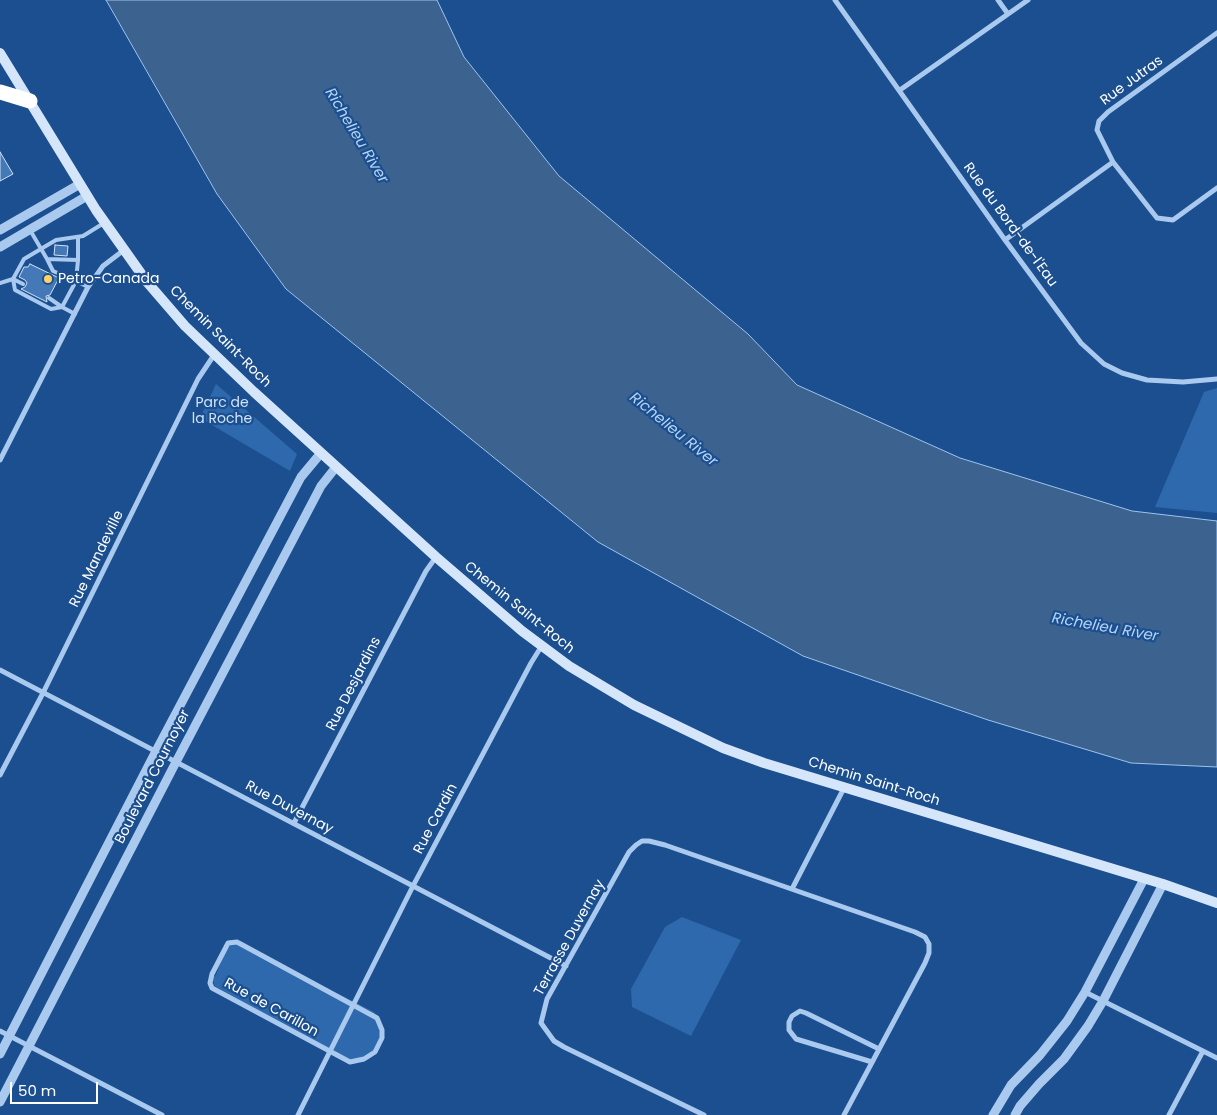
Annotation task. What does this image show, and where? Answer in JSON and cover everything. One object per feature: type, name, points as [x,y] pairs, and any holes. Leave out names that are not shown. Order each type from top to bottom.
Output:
[{"type":"highway","points":[[0,92],[30,101]]},
{"type":"main road","name":"Chemin Saint-Roch","points":[[0,53],[87,196],[124,250],[170,310],[214,354],[336,467],[436,557],[541,646],[605,689],[694,735],[764,763],[1163,884],[1217,903]]},
{"type":"street","name":"Rue du Bord-de-l'Eau","points":[[835,0],[1005,240],[1082,343],[1104,364],[1122,373],[1147,380],[1183,382],[1217,378]]},
{"type":"street","points":[[998,0],[1008,14]]},
{"type":"street","points":[[900,90],[1028,0]]},
{"type":"street","name":"Rue Jutras","points":[[1217,33],[1108,112],[1099,121],[1097,130],[1113,162],[1157,218],[1173,220],[1217,188]]},
{"type":"street","points":[[1005,240],[1113,162]]},
{"type":"street","points":[[0,230],[80,184]]},
{"type":"street","points":[[0,247],[87,196]]},
{"type":"street","points":[[0,460],[88,288],[103,266],[124,250]]},
{"type":"street","name":"Rue Mandeville","points":[[0,775],[43,693],[198,379],[214,354]]},
{"type":"street","name":"Boulevard Cournoyer","points":[[0,1054],[156,751],[301,477],[321,453]]},
{"type":"street","name":"Boulevard Cournoyer","points":[[0,1102],[321,486],[336,467]]},
{"type":"street","name":"Rue Desjardins","points":[[294,823],[426,571],[436,557]]},
{"type":"street","name":"Rue Cardin","points":[[298,1115],[413,886],[541,646]]},
{"type":"street","name":"Rue Duvernay","points":[[0,670],[566,966]]},
{"type":"street","points":[[792,889],[844,787]]},
{"type":"street","name":"Terrasse Duvernay","points":[[704,1115],[554,1041],[541,1023],[547,999],[630,852],[642,841],[657,842],[925,937],[929,944],[929,953],[925,963],[844,1115]]},
{"type":"street","points":[[993,1115],[1011,1085],[1040,1055],[1067,1021],[1085,992],[1144,879]]},
{"type":"street","points":[[1015,1115],[1033,1091],[1064,1059],[1088,1026],[1103,1001],[1163,884]]},
{"type":"street","name":"Rue de Carillon","points":[[329,1052],[216,991],[210,983],[212,974],[228,943],[237,942],[353,1004]]},
{"type":"street","points":[[1085,992],[1217,1058]]},
{"type":"street","points":[[329,1052],[350,1062],[355,1062],[371,1056],[379,1047],[382,1030],[377,1018],[353,1004]]},
{"type":"street","points":[[872,1062],[796,1039],[789,1030],[789,1022],[792,1016],[800,1011],[806,1013],[879,1049]]},
{"type":"street","points":[[0,1031],[162,1115]]},
{"type":"street","points":[[1170,1115],[1203,1051]]},
{"type":"lane","points":[[62,307],[51,309],[15,290],[13,279],[24,259],[41,248],[56,240],[83,236],[105,222]]},
{"type":"lane","points":[[30,230],[53,271],[88,288]]},
{"type":"lane","points":[[62,307],[76,281],[78,237]]},
{"type":"lane","points":[[47,259],[78,260]]},
{"type":"lane","points":[[0,283],[13,279],[23,284]]},
{"type":"lane","points":[[49,298],[75,314]]},
{"type":"green space","name":"Parc de la Roche","points":[[216,384],[297,454],[290,471],[200,418]]},
{"type":"green space","points":[[1217,388],[1217,513],[1155,507],[1204,392]]},
{"type":"green space","points":[[682,917],[741,940],[691,1036],[632,1007],[631,989],[665,927]]},
{"type":"green space","points":[[228,943],[240,943],[374,1012],[380,1019],[382,1038],[374,1054],[355,1061],[329,1052],[215,986],[212,978],[216,975]]},
{"type":"water","name":"Richelieu River","points":[[106,0],[437,0],[464,57],[559,176],[748,334],[797,385],[960,458],[1132,511],[1217,521],[1217,767],[1131,763],[988,720],[803,656],[598,542],[286,289],[217,194]]},
{"type":"building","points":[[0,152],[13,174],[0,181]]},
{"type":"building","points":[[55,245],[68,246],[67,256],[54,255]]},
{"type":"building","points":[[30,264],[59,278],[50,295],[46,296],[47,302],[21,289],[27,283],[19,277],[24,267],[28,267]]},
{"type":"place","name":"Petro-Canada","points":[[48,279]]}]
